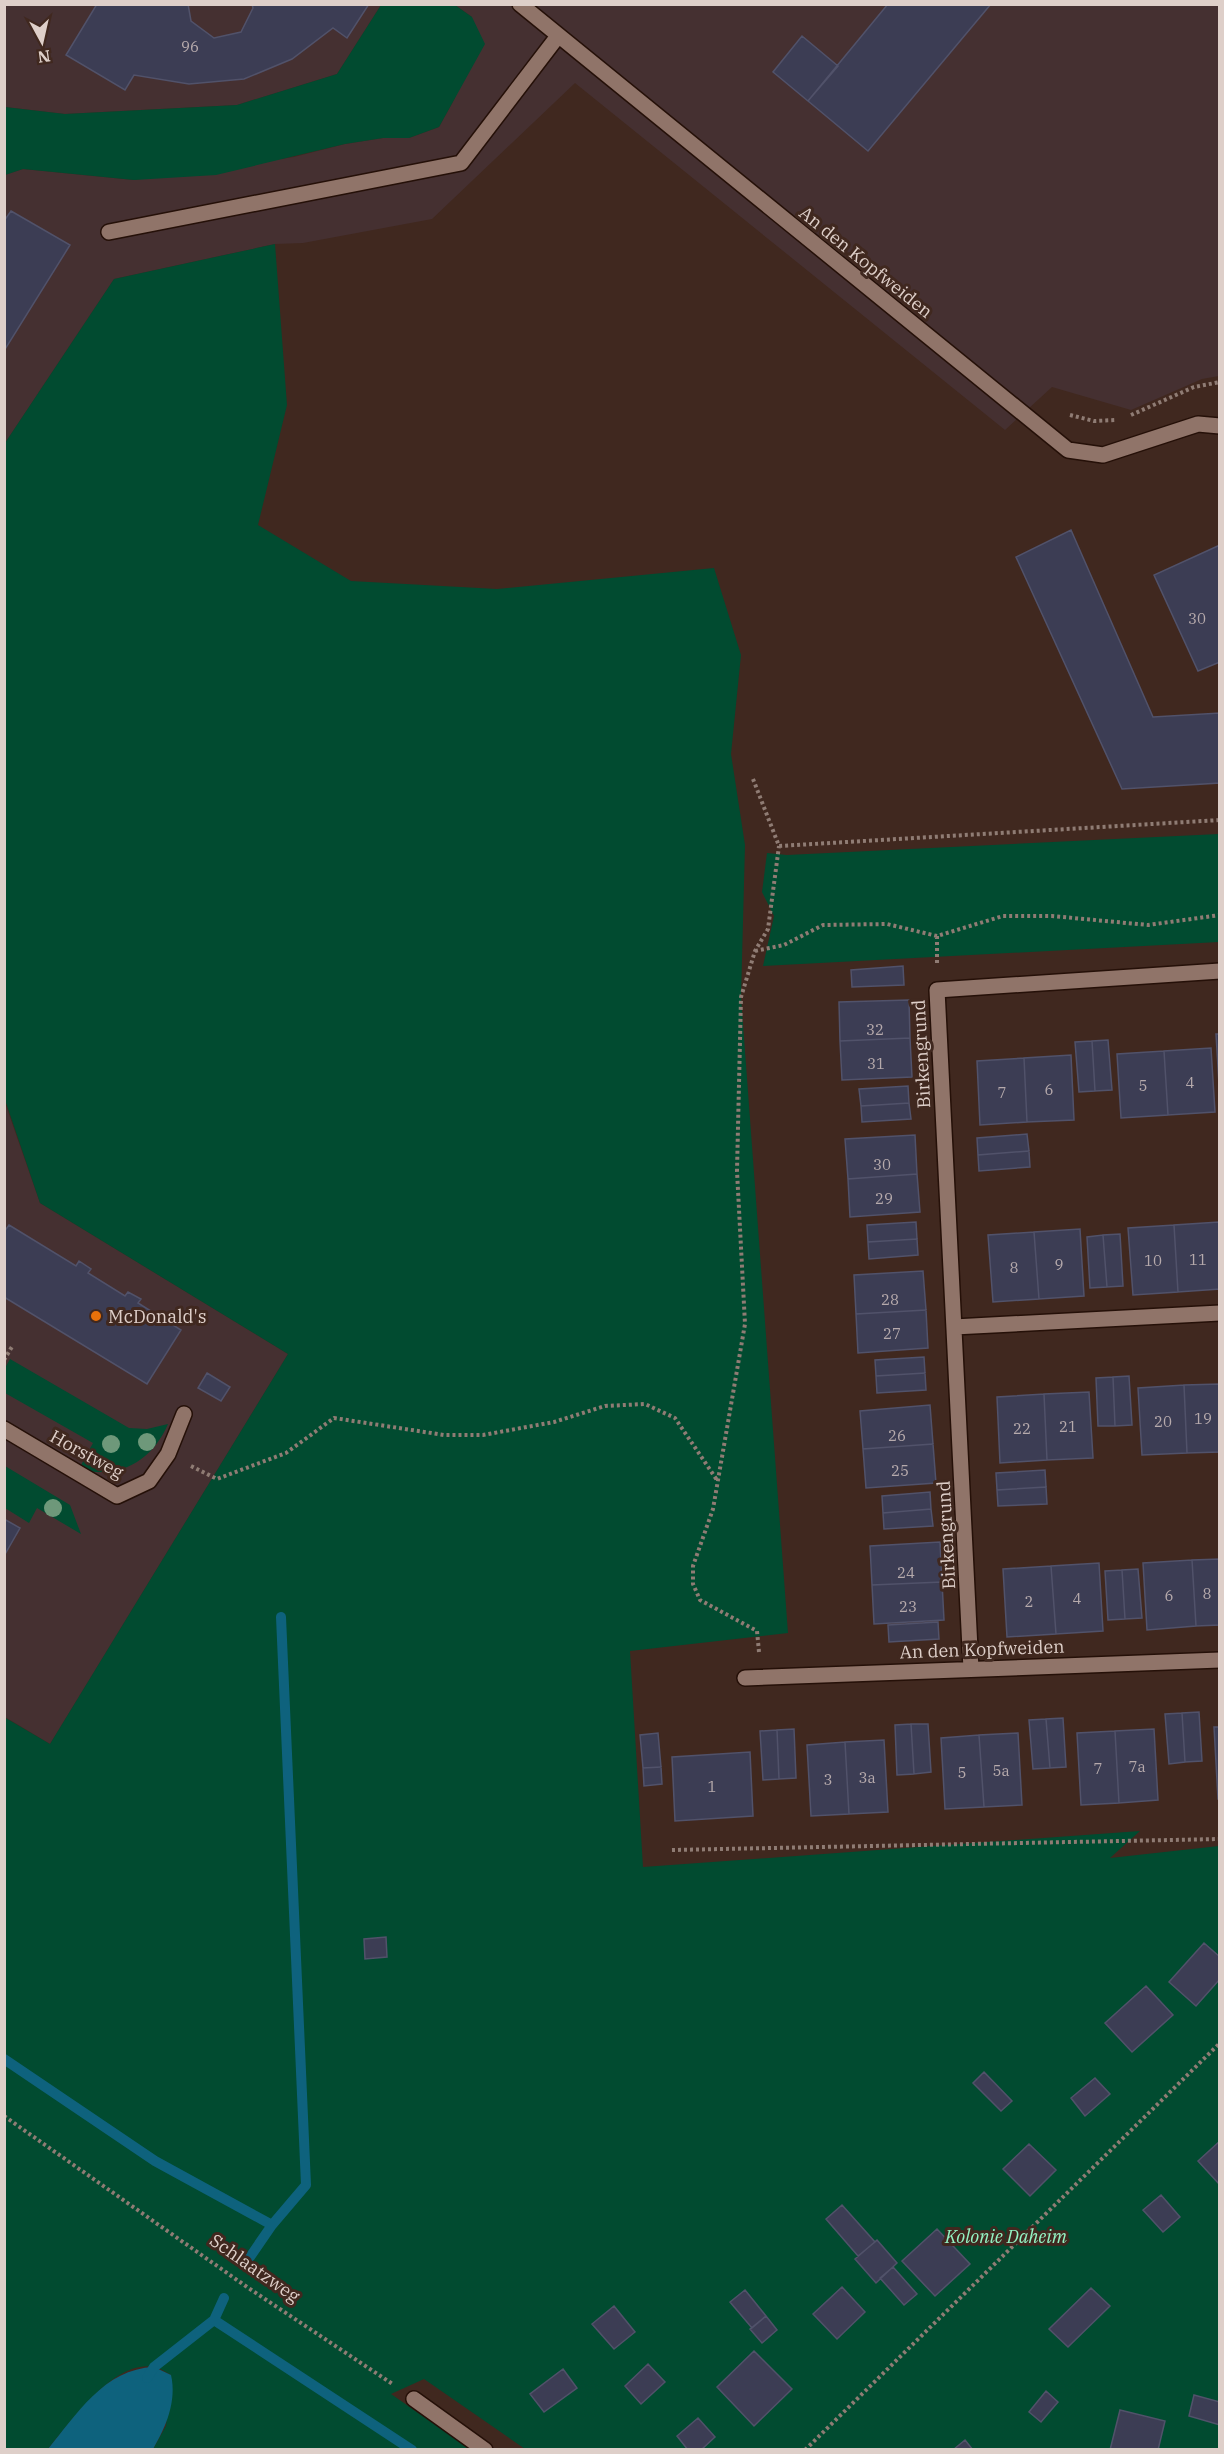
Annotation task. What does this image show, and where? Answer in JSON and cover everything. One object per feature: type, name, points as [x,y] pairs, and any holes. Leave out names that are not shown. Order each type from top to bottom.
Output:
[{"type":"street","name":"An den Kopfweiden","points":[[520,4],[1068,450],[1103,455],[1198,424],[1220,426]]},
{"type":"street","points":[[109,232],[461,163],[558,36]]},
{"type":"street","name":"Birkengrund","points":[[971,1669],[937,990],[1220,971]]},
{"type":"street","points":[[954,1327],[1220,1313]]},
{"type":"street","name":"Horstweg","points":[[4,1429],[117,1496],[149,1481],[168,1455],[184,1414]]},
{"type":"street","name":"An den Kopfweiden","points":[[746,1678],[1220,1660]]},
{"type":"street","points":[[414,2399],[485,2450]]},
{"type":"path","points":[[1129,416],[1194,387],[1220,382]]},
{"type":"path","points":[[1062,409],[1071,416],[1119,420]]},
{"type":"path","points":[[753,779],[779,846],[768,929],[755,951],[741,997],[737,1171],[745,1324],[718,1480],[712,1509],[693,1566],[693,1584],[700,1600],[757,1631],[762,1677]]},
{"type":"path","points":[[779,846],[1220,820]]},
{"type":"path","points":[[755,951],[784,945],[823,925],[887,924],[937,936],[1003,916],[1052,916],[1148,925],[1220,915]]},
{"type":"path","points":[[4,1360],[13,1346]]},
{"type":"path","points":[[168,1455],[217,1479],[286,1453],[334,1418],[444,1435],[483,1436],[554,1422],[605,1406],[645,1404],[675,1418],[718,1480]]},
{"type":"path","points":[[672,1850],[1220,1839]]},
{"type":"path","points":[[805,2450],[1220,2043]]},
{"type":"path","name":"Schlaatzweg","points":[[4,2116],[247,2287],[414,2399]]},
{"type":"shaded area","points":[[5,5],[381,5],[337,74],[237,105],[65,114],[5,107]]},
{"type":"shaded area","points":[[455,5],[1219,5],[1219,376],[1202,379],[1131,410],[1052,387],[1005,430],[575,83],[432,219],[303,243],[275,244],[114,279],[5,443],[5,175],[23,169],[134,180],[294,157],[345,144],[383,138],[409,138],[439,127],[455,98],[472,17]]},
{"type":"shaded area","points":[[4,1100],[40,1203],[288,1354],[50,1744],[5,1717]]},
{"type":"green space","points":[[381,5],[455,5],[472,17],[485,44],[439,127],[409,138],[383,138],[345,144],[216,175],[134,180],[23,169],[5,175],[5,107],[65,114],[237,105],[337,74]]},
{"type":"green space","name":"Kolonie Daheim","points":[[275,244],[287,405],[258,525],[351,581],[497,589],[714,568],[741,655],[731,754],[745,845],[741,997],[788,1633],[630,1651],[643,1867],[1140,1831],[1110,1858],[1219,1846],[1219,2449],[525,2449],[424,2379],[391,2394],[470,2449],[153,2449],[166,2426],[171,2375],[154,2367],[139,2367],[124,2373],[94,2395],[48,2449],[5,2449],[4,1717],[50,1744],[288,1354],[40,1203],[5,1100],[5,443],[114,279]]},
{"type":"green space","points":[[1219,834],[1219,942],[763,966],[774,916],[762,892],[767,853],[787,855]]},
{"type":"green space","points":[[10,1359],[129,1428],[147,1429],[168,1424],[153,1448],[132,1464],[108,1472],[79,1469],[93,1443],[5,1393],[5,1368]]},
{"type":"green space","points":[[5,1466],[70,1505],[81,1534],[37,1508],[29,1523],[5,1508]]},
{"type":"water","points":[[154,2367],[171,2375],[173,2394],[166,2423],[153,2449],[48,2449],[81,2408],[106,2385],[136,2370]]},
{"type":"building","points":[[97,4],[188,4],[191,21],[214,38],[241,32],[253,8],[252,4],[369,4],[347,38],[333,28],[292,59],[244,79],[189,84],[134,75],[125,90],[66,55]]},
{"type":"building","points":[[888,4],[991,4],[868,151],[808,101]]},
{"type":"building","points":[[802,36],[838,66],[808,101],[773,72]]},
{"type":"building","points":[[11,211],[70,245],[4,351],[4,221]]},
{"type":"building","points":[[1071,530],[1153,717],[1220,713],[1220,783],[1122,789],[1016,557]]},
{"type":"building","points":[[1220,545],[1220,662],[1198,671],[1154,575]]},
{"type":"building","points":[[903,966],[904,985],[852,987],[851,970]]},
{"type":"building","points":[[909,1000],[910,1038],[840,1041],[839,1002]]},
{"type":"building","points":[[1216,1034],[1220,1034],[1220,1084],[1219,1084]]},
{"type":"building","points":[[910,1038],[912,1077],[842,1080],[840,1041]]},
{"type":"building","points":[[1108,1040],[1112,1090],[1095,1091],[1092,1041]]},
{"type":"building","points":[[1092,1041],[1095,1091],[1079,1092],[1075,1042]]},
{"type":"building","points":[[1211,1048],[1215,1112],[1168,1115],[1164,1051]]},
{"type":"building","points":[[1164,1051],[1168,1115],[1121,1118],[1117,1054]]},
{"type":"building","points":[[1071,1055],[1074,1120],[1027,1122],[1024,1058]]},
{"type":"building","points":[[1024,1058],[1027,1122],[980,1125],[977,1061]]},
{"type":"building","points":[[908,1086],[909,1103],[861,1106],[859,1089]]},
{"type":"building","points":[[909,1103],[911,1119],[862,1122],[861,1106]]},
{"type":"building","points":[[1027,1134],[1029,1151],[978,1155],[977,1138]]},
{"type":"building","points":[[915,1135],[917,1174],[848,1179],[845,1139]]},
{"type":"building","points":[[1029,1151],[1030,1167],[979,1171],[978,1155]]},
{"type":"building","points":[[917,1174],[920,1212],[850,1217],[848,1179]]},
{"type":"building","points":[[916,1222],[917,1239],[868,1242],[867,1225]]},
{"type":"building","points":[[1219,1222],[1220,1289],[1178,1292],[1174,1225]]},
{"type":"building","name":"McDonald's","points":[[9,1225],[76,1266],[79,1261],[91,1269],[88,1273],[125,1296],[128,1292],[141,1299],[138,1303],[181,1330],[147,1384],[4,1297],[4,1232]]},
{"type":"building","points":[[1174,1225],[1178,1292],[1133,1295],[1128,1228]]},
{"type":"building","points":[[1080,1229],[1084,1296],[1039,1299],[1034,1232]]},
{"type":"building","points":[[1034,1232],[1039,1299],[993,1302],[988,1235]]},
{"type":"building","points":[[1120,1234],[1123,1286],[1107,1287],[1103,1235]]},
{"type":"building","points":[[1103,1235],[1107,1287],[1090,1288],[1087,1237]]},
{"type":"building","points":[[917,1239],[918,1255],[869,1259],[868,1242]]},
{"type":"building","points":[[923,1271],[926,1310],[856,1314],[854,1275]]},
{"type":"building","points":[[926,1310],[928,1348],[858,1353],[856,1314]]},
{"type":"building","points":[[924,1357],[925,1373],[876,1376],[875,1360]]},
{"type":"building","points":[[207,1373],[230,1387],[221,1401],[198,1388]]},
{"type":"building","points":[[925,1373],[926,1390],[877,1393],[876,1376]]},
{"type":"building","points":[[1129,1376],[1132,1425],[1115,1426],[1113,1377]]},
{"type":"building","points":[[1113,1377],[1115,1426],[1098,1426],[1096,1378]]},
{"type":"building","points":[[1220,1384],[1220,1452],[1187,1453],[1184,1385]]},
{"type":"building","points":[[1184,1385],[1187,1453],[1142,1455],[1138,1388]]},
{"type":"building","points":[[1089,1392],[1093,1458],[1047,1460],[1044,1394]]},
{"type":"building","points":[[1044,1394],[1047,1460],[1000,1463],[997,1397]]},
{"type":"building","points":[[930,1405],[933,1444],[863,1449],[860,1411]]},
{"type":"building","points":[[933,1444],[936,1483],[866,1488],[863,1449]]},
{"type":"building","points":[[1045,1470],[1046,1487],[997,1490],[996,1473]]},
{"type":"building","points":[[1046,1487],[1047,1504],[998,1506],[997,1490]]},
{"type":"building","points":[[930,1492],[931,1509],[883,1513],[882,1496]]},
{"type":"building","points":[[931,1509],[933,1526],[884,1529],[883,1513]]},
{"type":"building","points":[[4,1519],[20,1528],[4,1556]]},
{"type":"building","points":[[940,1542],[942,1582],[872,1585],[870,1546]]},
{"type":"building","points":[[1220,1559],[1220,1625],[1196,1626],[1192,1560]]},
{"type":"building","points":[[1192,1560],[1196,1626],[1147,1630],[1143,1563]]},
{"type":"building","points":[[1099,1563],[1103,1631],[1056,1634],[1051,1566]]},
{"type":"building","points":[[1051,1566],[1056,1634],[1007,1637],[1003,1569]]},
{"type":"building","points":[[1138,1569],[1142,1618],[1125,1619],[1122,1570]]},
{"type":"building","points":[[1122,1570],[1125,1619],[1108,1620],[1105,1571]]},
{"type":"building","points":[[942,1582],[944,1620],[874,1624],[872,1585]]},
{"type":"building","points":[[938,1622],[939,1639],[889,1642],[888,1625]]},
{"type":"building","points":[[1199,1712],[1202,1761],[1185,1762],[1182,1713]]},
{"type":"building","points":[[1182,1713],[1185,1762],[1169,1764],[1165,1714]]},
{"type":"building","points":[[1063,1718],[1066,1767],[1050,1768],[1046,1719]]},
{"type":"building","points":[[1046,1719],[1050,1768],[1033,1769],[1029,1720]]},
{"type":"building","points":[[911,1724],[928,1724],[931,1772],[914,1774]]},
{"type":"building","points":[[911,1724],[914,1774],[897,1775],[895,1725]]},
{"type":"building","points":[[1214,1727],[1220,1727],[1220,1799],[1218,1799]]},
{"type":"building","points":[[794,1729],[796,1778],[779,1779],[777,1730]]},
{"type":"building","points":[[1154,1729],[1158,1800],[1119,1803],[1115,1731]]},
{"type":"building","points":[[777,1730],[779,1779],[763,1780],[760,1731]]},
{"type":"building","points":[[1115,1731],[1119,1803],[1081,1805],[1077,1733]]},
{"type":"building","points":[[658,1733],[661,1767],[643,1768],[640,1735]]},
{"type":"building","points":[[1018,1733],[1022,1805],[984,1807],[979,1735]]},
{"type":"building","points":[[979,1735],[984,1807],[945,1809],[941,1738]]},
{"type":"building","points":[[884,1740],[888,1812],[849,1814],[845,1742]]},
{"type":"building","points":[[845,1742],[849,1814],[811,1816],[807,1745]]},
{"type":"building","points":[[750,1752],[753,1816],[675,1821],[672,1757]]},
{"type":"building","points":[[661,1767],[662,1784],[644,1786],[643,1768]]},
{"type":"building","points":[[386,1937],[387,1957],[365,1959],[364,1939]]},
{"type":"building","points":[[1204,1943],[1220,1957],[1220,1979],[1196,2006],[1169,1982]]},
{"type":"building","points":[[1146,1986],[1173,2015],[1132,2052],[1105,2023]]},
{"type":"building","points":[[984,2072],[1012,2101],[1001,2111],[973,2083]]},
{"type":"building","points":[[1095,2078],[1110,2094],[1085,2116],[1071,2098]]},
{"type":"building","points":[[1220,2141],[1220,2185],[1198,2161]]},
{"type":"building","points":[[1029,2144],[1056,2170],[1030,2196],[1003,2169]]},
{"type":"building","points":[[1161,2195],[1180,2217],[1163,2232],[1143,2210]]},
{"type":"building","points":[[842,2205],[875,2242],[858,2256],[826,2219]]},
{"type":"building","points":[[937,2229],[970,2264],[935,2296],[902,2261]]},
{"type":"building","points":[[877,2240],[897,2263],[876,2283],[855,2259]]},
{"type":"building","points":[[893,2267],[917,2294],[904,2305],[880,2278]]},
{"type":"building","points":[[842,2287],[865,2312],[837,2339],[813,2314]]},
{"type":"building","points":[[1091,2288],[1110,2306],[1068,2347],[1049,2329]]},
{"type":"building","points":[[745,2290],[766,2316],[752,2328],[730,2302]]},
{"type":"building","points":[[614,2306],[635,2332],[614,2349],[592,2324]]},
{"type":"building","points":[[766,2316],[777,2330],[762,2343],[750,2329]]},
{"type":"building","points":[[754,2351],[792,2389],[754,2426],[717,2387]]},
{"type":"building","points":[[648,2364],[665,2382],[641,2404],[625,2386]]},
{"type":"building","points":[[563,2369],[577,2388],[544,2412],[530,2394]]},
{"type":"building","points":[[1046,2391],[1058,2402],[1041,2422],[1029,2412]]},
{"type":"building","points":[[1194,2395],[1220,2402],[1220,2425],[1189,2416]]},
{"type":"building","points":[[1120,2410],[1165,2421],[1158,2450],[1110,2450]]},
{"type":"building","points":[[698,2418],[715,2437],[701,2450],[688,2450],[677,2436]]},
{"type":"building","points":[[965,2440],[973,2450],[953,2450]]},
{"type":"waterway","points":[[250,2257],[272,2225],[306,2185],[281,1617]]},
{"type":"waterway","points":[[4,2059],[155,2161],[272,2225]]},
{"type":"waterway","points":[[147,2378],[154,2367],[214,2320],[224,2298]]},
{"type":"waterway","points":[[214,2320],[412,2450]]},
{"type":"place","name":"McDonald's","points":[[96,1316]]}]
